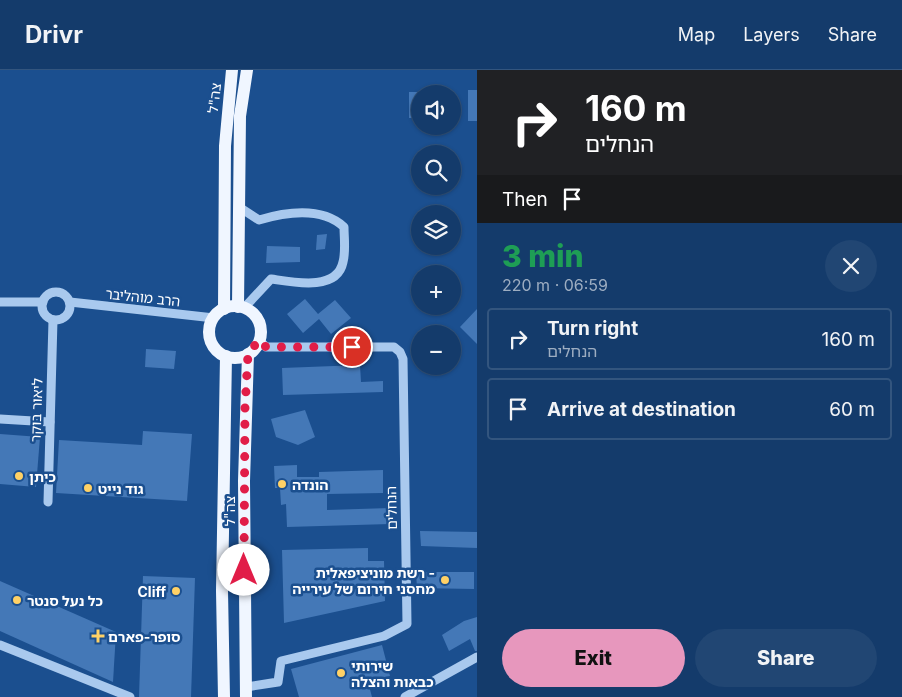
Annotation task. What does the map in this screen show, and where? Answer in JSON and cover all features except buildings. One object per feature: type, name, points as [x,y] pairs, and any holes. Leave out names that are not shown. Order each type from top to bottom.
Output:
[{"type":"main road","name":"צה\"ל","points":[[224,309],[225,138],[232,70]]},
{"type":"main road","name":"צה\"ל","points":[[241,307],[240,116],[247,70]]},
{"type":"main road","points":[[241,307],[250,311],[258,321],[259,340],[248,354],[237,358],[226,356],[219,352],[211,340],[210,325],[214,318],[224,309],[241,307]]},
{"type":"main road","name":"צה\"ל","points":[[246,692],[244,491],[248,354]]},
{"type":"main road","name":"צה\"ל","points":[[224,697],[222,591],[226,356]]},
{"type":"street","points":[[239,206],[259,220],[283,213],[325,214],[334,218],[344,227],[343,263],[337,273],[327,281],[303,284],[271,279],[241,307]]},
{"type":"street","points":[[56,292],[65,294],[70,302],[66,316],[53,320],[43,311],[43,302],[48,295],[56,292]]},
{"type":"street","points":[[0,302],[43,302]]},
{"type":"street","name":"הרב מוהליבר","points":[[70,302],[214,318]]},
{"type":"street","name":"ליאור בוקר","points":[[48,502],[53,320]]},
{"type":"street","name":"הנחלים","points":[[246,692],[278,682],[281,661],[384,636],[407,624],[403,359],[400,352],[394,347],[266,347],[259,340]]},
{"type":"street","points":[[0,420],[50,422]]},
{"type":"street","points":[[0,645],[130,697]]},
{"type":"street","points":[[405,697],[477,657]]},
{"type":"place","name":"כיתן","points":[[19,476]]},
{"type":"place","name":"הונדה","points":[[282,484]]},
{"type":"place","name":"גוד נייט","points":[[88,488]]},
{"type":"place","name":"רשת מוניציפאלית - מחסני חירום של עירייה","points":[[445,580]]},
{"type":"place","name":"Cliff","points":[[176,591]]},
{"type":"place","name":"כל נעל סנטר","points":[[17,600]]},
{"type":"place","name":"סופר-פארם","points":[[98,636]]},
{"type":"place","name":"שירותי כבאות והצלה","points":[[341,673]]},
{"type":"route","points":[[244,570],[245,408],[248,354],[257,346],[259,340],[266,347],[352,347]]}]
